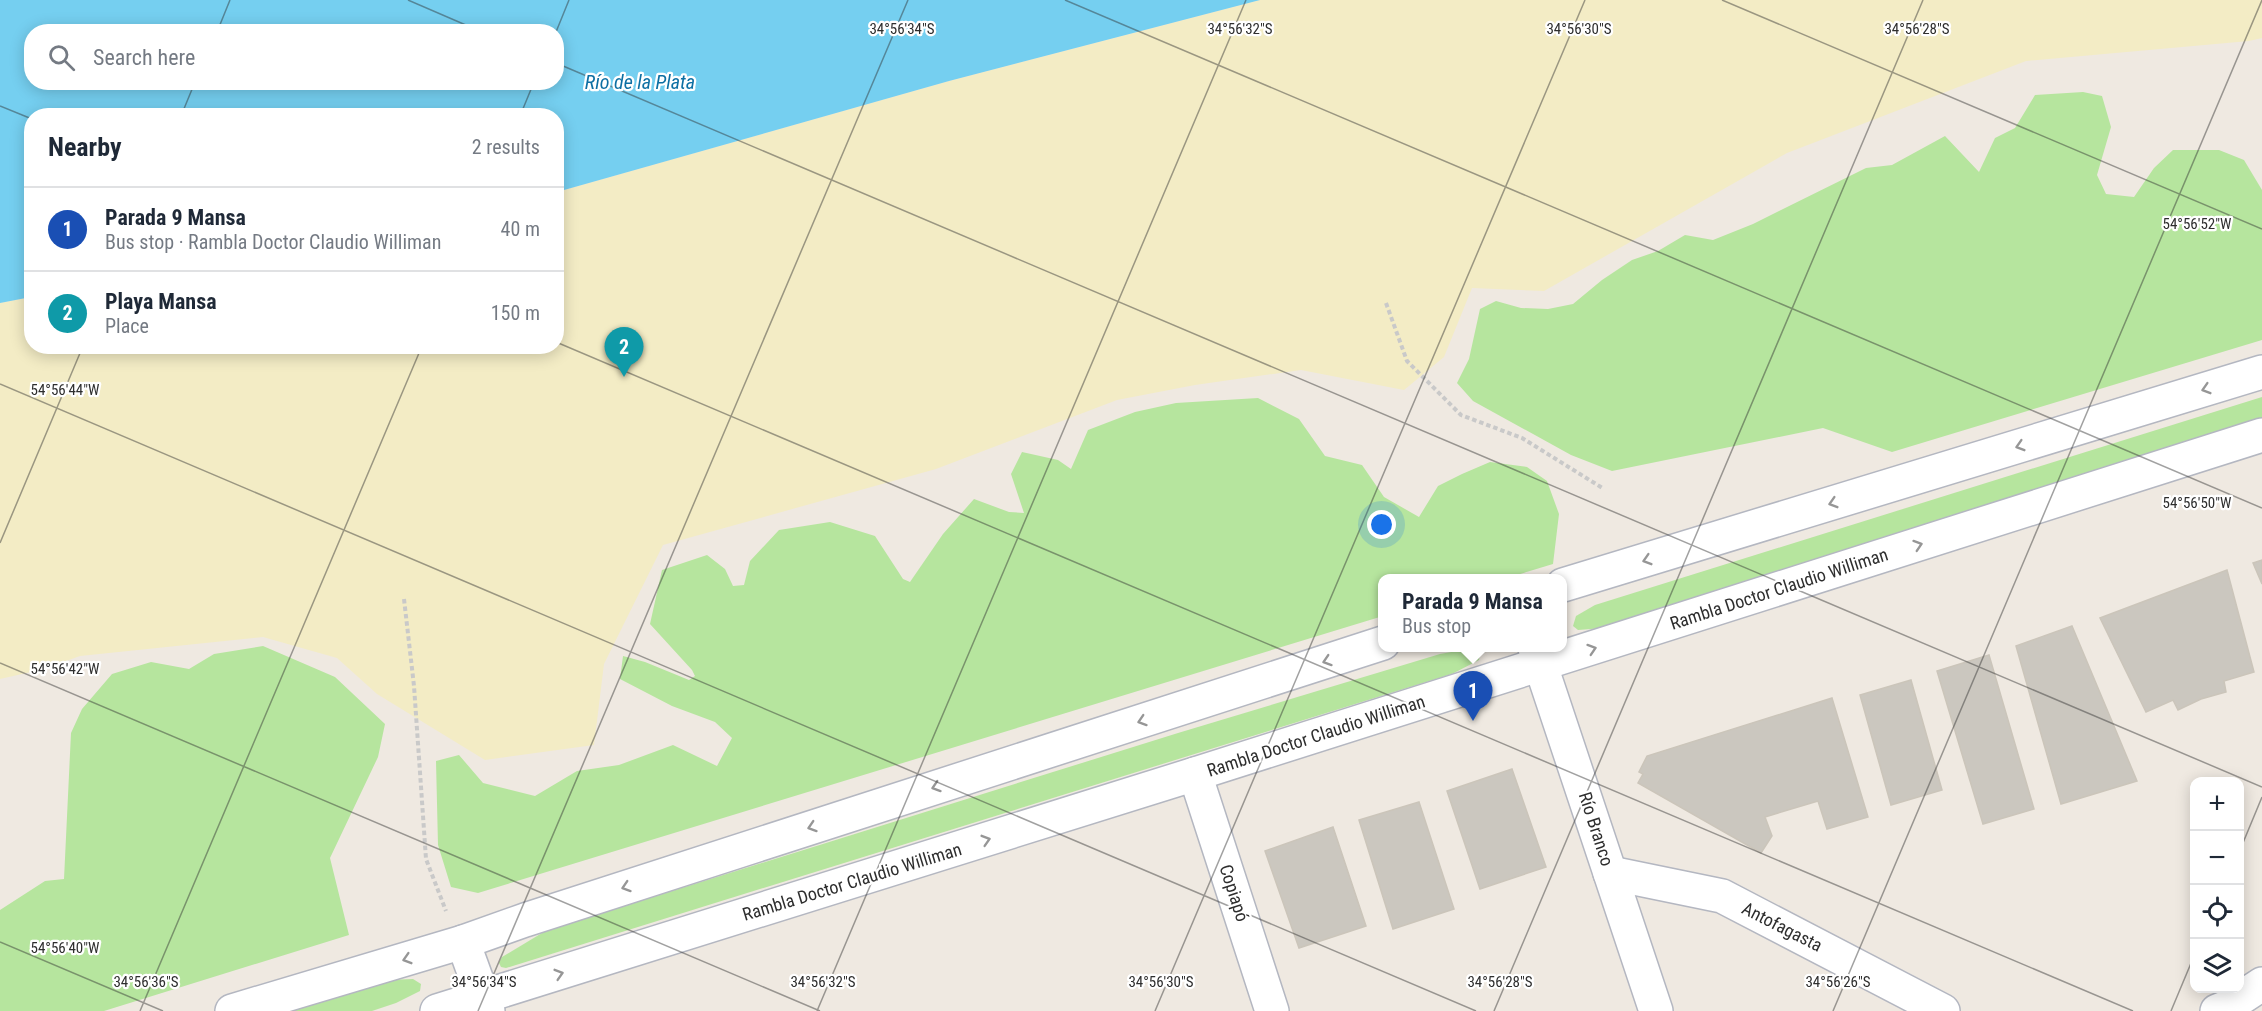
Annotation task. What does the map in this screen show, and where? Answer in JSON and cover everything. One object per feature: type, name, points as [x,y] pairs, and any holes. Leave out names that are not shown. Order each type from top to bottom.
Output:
[{"type":"main road","points":[[1567,584],[2262,372]]},
{"type":"main road","name":"Rambla Doctor Claudio Williman","points":[[1567,647],[2262,435]]},
{"type":"main road","points":[[232,1011],[463,942],[1378,645]]},
{"type":"main road","name":"Rambla Doctor Claudio Williman","points":[[437,1011],[486,1004],[1195,774],[1538,656]]},
{"type":"main road","name":"Río Branco","points":[[1538,656],[1656,1011]]},
{"type":"main road","name":"Copiapó","points":[[1195,774],[1272,1011]]},
{"type":"main road","name":"Antofagasta","points":[[1610,873],[1722,896],[1943,1011]]},
{"type":"main road","points":[[463,942],[486,1004]]},
{"type":"main road","points":[[2217,1011],[2262,984]]},
{"type":"path","points":[[1386,303],[1407,361],[1461,415],[1522,438],[1604,489]]},
{"type":"path","points":[[404,599],[414,686],[426,859],[445,908],[463,942]]},
{"type":"green space","points":[[2083,92],[2102,96],[2111,127],[2097,175],[2106,194],[2134,197],[2154,168],[2173,150],[2219,150],[2244,160],[2262,190],[2262,340],[1892,452],[1823,428],[1612,471],[1571,455],[1473,401],[1457,383],[1469,359],[1480,309],[1496,301],[1521,308],[1548,309],[1573,304],[1602,280],[1632,260],[1658,251],[1685,235],[1713,240],[1753,224],[1866,168],[1892,165],[1945,136],[1979,172],[1995,138],[2015,128],[2035,95]]},
{"type":"green space","points":[[2262,397],[2262,424],[1604,628],[1578,630],[1573,626],[1576,616],[1595,605]]},
{"type":"green space","points":[[1258,398],[1299,419],[1325,456],[1362,465],[1384,497],[1419,517],[1438,486],[1462,474],[1490,462],[1527,467],[1547,481],[1559,514],[1553,564],[1520,574],[1378,574],[1378,618],[478,893],[451,887],[438,845],[436,761],[459,755],[483,783],[535,796],[577,771],[619,765],[673,745],[717,766],[732,738],[715,722],[672,706],[620,679],[623,656],[645,662],[689,680],[695,676],[650,624],[662,570],[707,555],[725,569],[733,586],[744,585],[750,561],[779,530],[830,522],[875,536],[903,579],[910,582],[943,534],[974,499],[1009,512],[1024,513],[1011,474],[1022,452],[1058,460],[1071,469],[1088,430],[1135,412],[1176,403]]},
{"type":"green space","points":[[263,646],[335,677],[385,724],[378,757],[330,858],[349,935],[104,1011],[0,1011],[0,910],[45,881],[64,879],[71,733],[82,709],[112,674],[151,662],[189,669],[214,654]]},
{"type":"green space","points":[[1480,653],[1479,660],[1452,674],[506,968],[501,967],[499,963],[502,957],[547,930],[1178,733],[1440,654]]},
{"type":"green space","points":[[413,979],[421,984],[420,991],[396,1003],[372,1011],[288,1011],[388,980]]},
{"type":"sand","points":[[1260,0],[2262,0],[2262,38],[2026,61],[1787,153],[1544,291],[1472,288],[1444,357],[1404,390],[1301,370],[1195,385],[1117,400],[936,469],[663,545],[604,664],[594,745],[485,760],[377,694],[337,658],[263,637],[80,656],[44,669],[0,679],[0,303],[24,298],[24,354],[564,354],[564,190],[949,81]]},
{"type":"water","name":"Río de la Plata","points":[[0,0],[1260,0],[949,81],[564,190],[564,108],[24,108],[24,298],[0,303]]},
{"type":"building","points":[[2262,560],[2262,584],[2253,563]]},
{"type":"building","points":[[2227,570],[2254,672],[2224,681],[2226,692],[2201,699],[2178,710],[2173,700],[2146,712],[2100,618]]},
{"type":"building","points":[[2072,626],[2137,781],[2061,804],[2016,646]]},
{"type":"building","points":[[1989,655],[2034,809],[1983,824],[1937,671]]},
{"type":"building","points":[[1911,680],[1942,790],[1891,805],[1860,695]]},
{"type":"building","points":[[1832,698],[1868,817],[1827,829],[1818,801],[1765,817],[1772,836],[1761,853],[1638,783],[1643,774],[1639,772],[1647,756]]},
{"type":"building","points":[[1512,769],[1546,867],[1480,889],[1447,791]]},
{"type":"building","points":[[1419,802],[1454,909],[1393,929],[1359,820]]},
{"type":"building","points":[[1333,827],[1366,926],[1299,948],[1265,851]]},
{"type":"place","name":"Playa Mansa","points":[[624,377]]},
{"type":"place","name":"Parada 9 Mansa","points":[[1473,721]]}]
